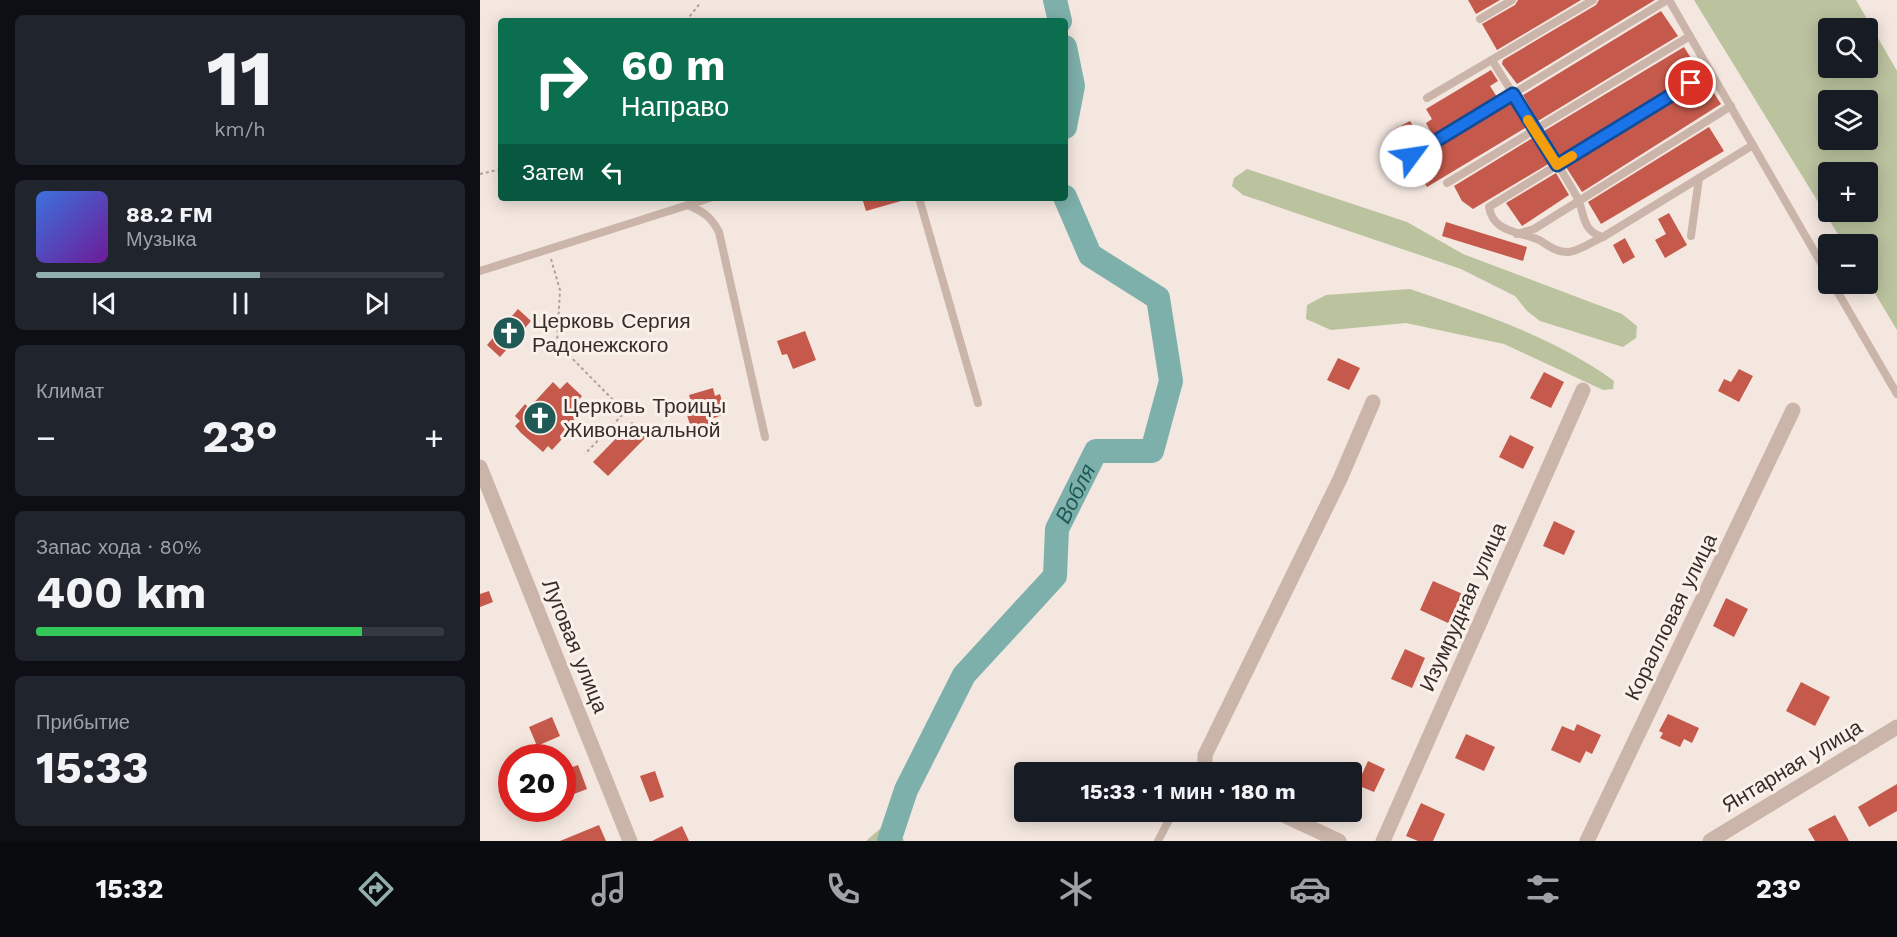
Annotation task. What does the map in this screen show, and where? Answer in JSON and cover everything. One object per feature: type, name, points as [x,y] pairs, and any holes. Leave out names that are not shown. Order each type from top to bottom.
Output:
[{"type":"street","name":"Изумрудная улица","points":[[1383,841],[1583,390]]},
{"type":"street","points":[[1205,762],[1205,755],[1340,479],[1373,402]]},
{"type":"street","name":"Коралловая улица","points":[[1587,841],[1793,410]]},
{"type":"street","name":"Луговая улица","points":[[480,467],[630,841]]},
{"type":"street","name":"Янтарная улица","points":[[1710,841],[1897,727]]},
{"type":"street","points":[[1298,822],[1339,841]]},
{"type":"lane","points":[[1480,19],[1512,0]]},
{"type":"lane","points":[[1427,98],[1593,0]]},
{"type":"lane","points":[[1411,156],[1668,0],[1818,258]]},
{"type":"lane","points":[[1447,183],[1690,36]]},
{"type":"lane","points":[[1492,60],[1578,200],[1589,230],[1602,237]]},
{"type":"lane","points":[[1710,71],[1489,207],[1491,216],[1497,224],[1516,234],[1569,252],[1602,237],[1753,145]]},
{"type":"lane","points":[[1516,234],[1534,229],[1731,106]]},
{"type":"lane","points":[[1691,236],[1700,178]]},
{"type":"lane","points":[[480,271],[701,201]]},
{"type":"lane","points":[[920,201],[978,403]]},
{"type":"lane","points":[[688,205],[703,211],[712,219],[719,232],[765,437]]},
{"type":"lane","points":[[1839,294],[1897,394]]},
{"type":"lane","points":[[1158,841],[1168,822]]},
{"type":"path","points":[[688,18],[701,2]]},
{"type":"path","points":[[480,174],[498,170]]},
{"type":"path","points":[[548,250],[560,290],[557,343],[625,412],[585,454]]},
{"type":"green space","points":[[1694,0],[1856,0],[1866,18],[1818,18],[1818,78],[1878,78],[1878,38],[1897,71],[1897,330],[1875,294],[1878,294],[1878,234],[1838,234],[1830,222],[1878,222],[1878,162],[1818,162],[1818,202]]},
{"type":"green space","points":[[1247,169],[1407,222],[1463,254],[1622,314],[1637,326],[1636,338],[1623,347],[1540,321],[1527,311],[1515,296],[1461,269],[1243,195],[1232,186],[1234,178]]},
{"type":"green space","points":[[1410,289],[1489,317],[1567,351],[1614,381],[1613,389],[1603,390],[1504,344],[1406,323],[1331,330],[1306,319],[1307,305],[1326,295]]},
{"type":"green space","points":[[897,820],[904,841],[866,841],[888,822]]},
{"type":"building","points":[[1468,0],[1500,0],[1476,14]]},
{"type":"building","points":[[1518,0],[1581,0],[1497,50],[1482,24],[1515,5]]},
{"type":"building","points":[[1599,0],[1655,0],[1517,84],[1502,64],[1503,60],[1596,5]]},
{"type":"building","points":[[1661,11],[1678,36],[1538,121],[1523,95]]},
{"type":"building","points":[[1684,47],[1699,71],[1560,156],[1544,131]]},
{"type":"building","points":[[1491,70],[1498,81],[1490,86],[1497,97],[1433,136],[1426,123],[1432,119],[1426,109]]},
{"type":"building","points":[[1706,81],[1721,104],[1582,192],[1566,167]]},
{"type":"building","points":[[1511,102],[1527,127],[1427,187],[1412,162]]},
{"type":"building","points":[[1410,121],[1418,134],[1410,139],[1414,146],[1405,151],[1393,130]]},
{"type":"building","points":[[1709,127],[1724,151],[1601,224],[1588,202]]},
{"type":"building","points":[[1534,137],[1550,163],[1473,209],[1462,201],[1454,186]]},
{"type":"building","points":[[1556,173],[1569,195],[1522,226],[1506,203]]},
{"type":"building","points":[[863,201],[901,201],[866,211]]},
{"type":"building","points":[[1669,213],[1687,245],[1665,258],[1655,240],[1666,234],[1658,219]]},
{"type":"building","points":[[1446,222],[1527,247],[1523,261],[1442,236]]},
{"type":"building","points":[[1625,238],[1635,257],[1623,264],[1613,245]]},
{"type":"building","name":"Церковь Сергия Радонежского","points":[[518,309],[531,321],[500,357],[487,345]]},
{"type":"building","points":[[805,331],[816,360],[793,369],[787,354],[782,355],[777,341]]},
{"type":"building","points":[[1338,358],[1360,368],[1349,390],[1327,380]]},
{"type":"building","points":[[1739,369],[1753,376],[1739,402],[1718,391],[1724,379],[1731,382]]},
{"type":"building","points":[[1544,372],[1564,382],[1551,408],[1530,398]]},
{"type":"building","name":"Церковь Троицы Живоначальной","points":[[553,382],[560,389],[567,382],[582,396],[576,403],[583,410],[560,436],[563,438],[552,450],[548,446],[543,452],[515,426],[520,421],[515,416],[525,404],[529,408]]},
{"type":"building","points":[[713,388],[715,396],[720,394],[723,405],[720,406],[722,415],[709,420],[710,425],[692,431],[685,409],[692,406],[689,395]]},
{"type":"building","points":[[632,422],[647,436],[608,476],[593,462]]},
{"type":"building","points":[[1510,435],[1534,447],[1523,469],[1499,457]]},
{"type":"building","points":[[1554,521],[1575,531],[1564,555],[1543,546]]},
{"type":"building","points":[[1433,581],[1474,599],[1461,629],[1420,610]]},
{"type":"building","points":[[489,591],[493,602],[480,607],[480,594]]},
{"type":"building","points":[[1726,598],[1748,609],[1734,637],[1713,626]]},
{"type":"building","points":[[1405,649],[1425,658],[1412,688],[1391,679]]},
{"type":"building","points":[[1801,682],[1830,697],[1815,726],[1786,711]]},
{"type":"building","points":[[1668,714],[1699,728],[1692,743],[1684,739],[1680,747],[1660,738],[1663,733],[1659,731]]},
{"type":"building","points":[[552,717],[560,736],[536,744],[529,727]]},
{"type":"building","points":[[1577,724],[1601,735],[1592,754],[1586,751],[1580,763],[1551,750],[1562,726],[1574,731]]},
{"type":"building","points":[[1466,734],[1495,747],[1484,771],[1455,758]]},
{"type":"building","points":[[1368,761],[1385,769],[1374,792],[1362,787],[1362,774]]},
{"type":"building","points":[[578,765],[587,789],[576,793],[576,766]]},
{"type":"building","points":[[655,771],[664,797],[650,802],[640,776]]},
{"type":"building","points":[[1897,784],[1897,811],[1869,827],[1858,807]]},
{"type":"building","points":[[1421,803],[1445,814],[1433,841],[1418,841],[1406,836]]},
{"type":"building","points":[[1835,815],[1849,841],[1815,841],[1808,829]]},
{"type":"building","points":[[599,825],[606,841],[560,841]]},
{"type":"building","points":[[682,826],[689,841],[652,841]]},
{"type":"waterway","name":"Вобля","points":[[1055,0],[1059,18]]},
{"type":"waterway","name":"Вобля","points":[[1068,62],[1073,86],[1068,112]]},
{"type":"waterway","name":"Вобля","points":[[889,841],[906,790],[964,675],[1055,576],[1057,529],[1096,451],[1152,451],[1171,381],[1158,298],[1090,255],[1067,201]]},
{"type":"slow traffic","points":[[1528,120],[1557,165],[1572,156]]},
{"type":"place","name":"Церковь Сергия Радонежского","points":[[509,333]]},
{"type":"place","name":"Церковь Троицы Живоначальной","points":[[540,418]]},
{"type":"route","points":[[1411,156],[1513,94],[1557,165],[1691,83]]}]
